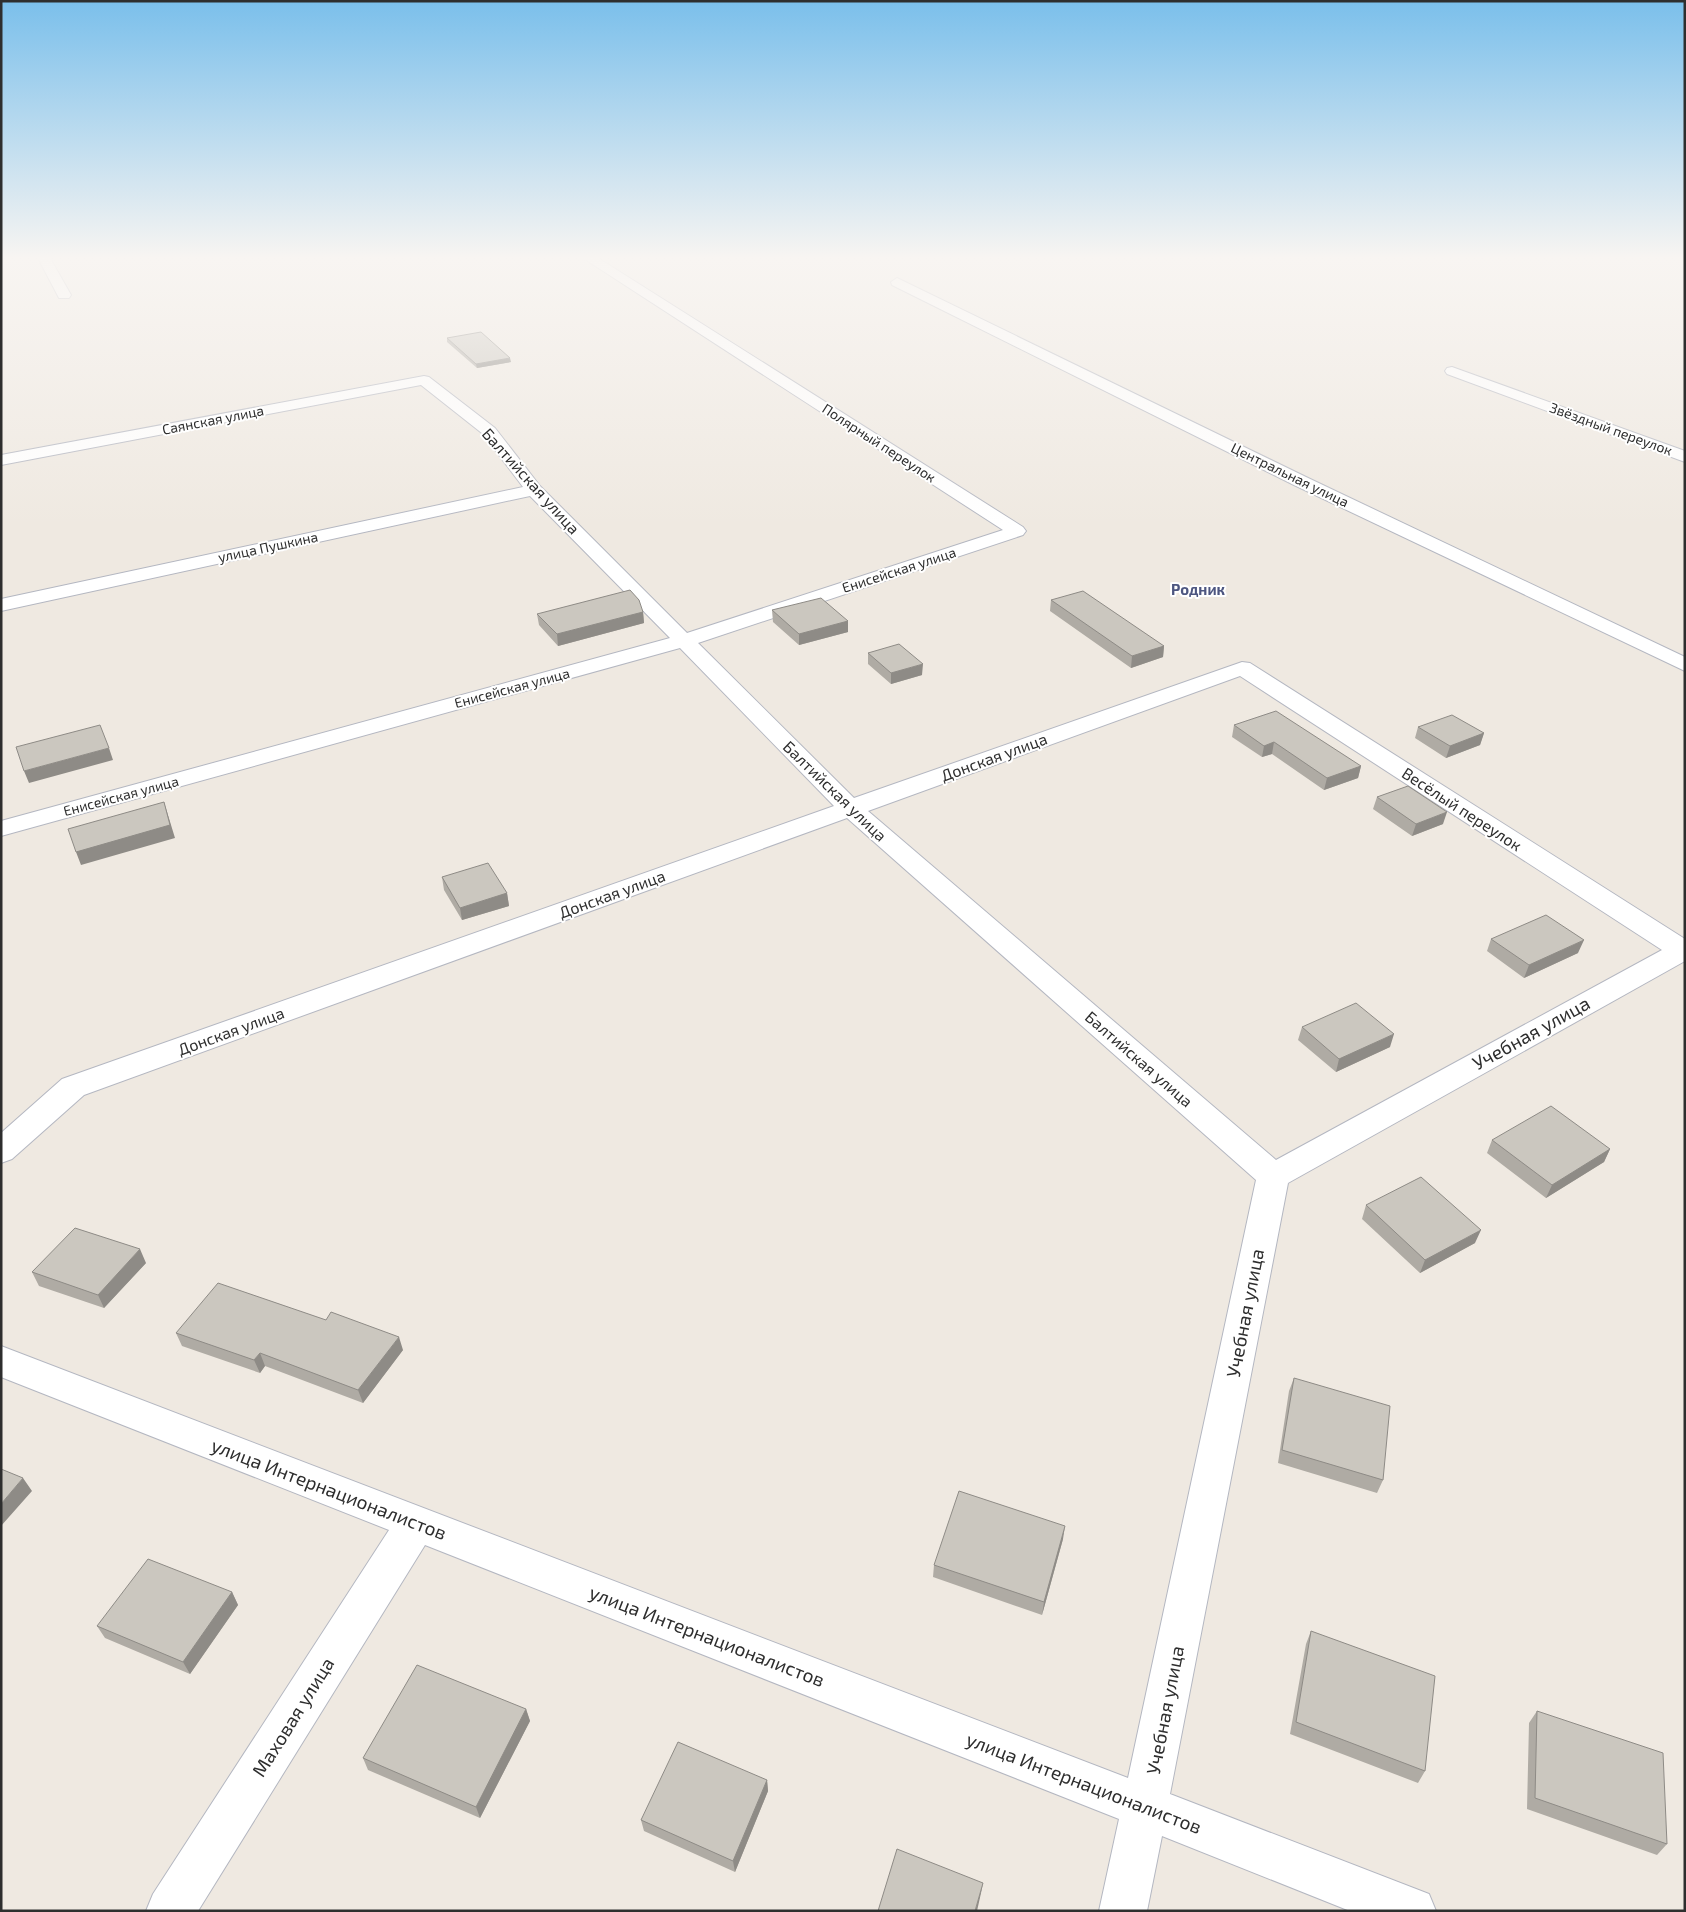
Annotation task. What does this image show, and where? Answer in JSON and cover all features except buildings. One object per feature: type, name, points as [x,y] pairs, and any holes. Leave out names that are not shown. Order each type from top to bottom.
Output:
[{"type":"street","name":"Полярный переулок","points":[[729,347],[1017,531]]},
{"type":"street","name":"Центральная улица","points":[[1029,347],[1300,481],[1685,665]]},
{"type":"street","name":"Звёздный переулок","points":[[1452,371],[1685,457]]},
{"type":"street","name":"Саянская улица","points":[[1,460],[424,380]]},
{"type":"street","name":"Балтийская улица","points":[[424,380],[489,431],[534,490],[850,808],[1273,1176]]},
{"type":"street","name":"улица Пушкина","points":[[1,605],[534,490]]},
{"type":"street","name":"Енисейская улица","points":[[1,829],[683,641],[1017,531]]},
{"type":"street","name":"Донская улица","points":[[1,1151],[73,1087],[1242,668]]},
{"type":"street","name":"Весёлый переулок","points":[[1242,668],[1683,949]]},
{"type":"street","name":"Учебная улица","points":[[1123,1911],[1273,1176],[1683,949]]},
{"type":"street","name":"улица Интернационалистов","points":[[1,1361],[1412,1911]]},
{"type":"street","name":"Маховая улица","points":[[170,1911],[416,1523]]},
{"type":"district","name":"Родник","points":[[1198,590]]}]
